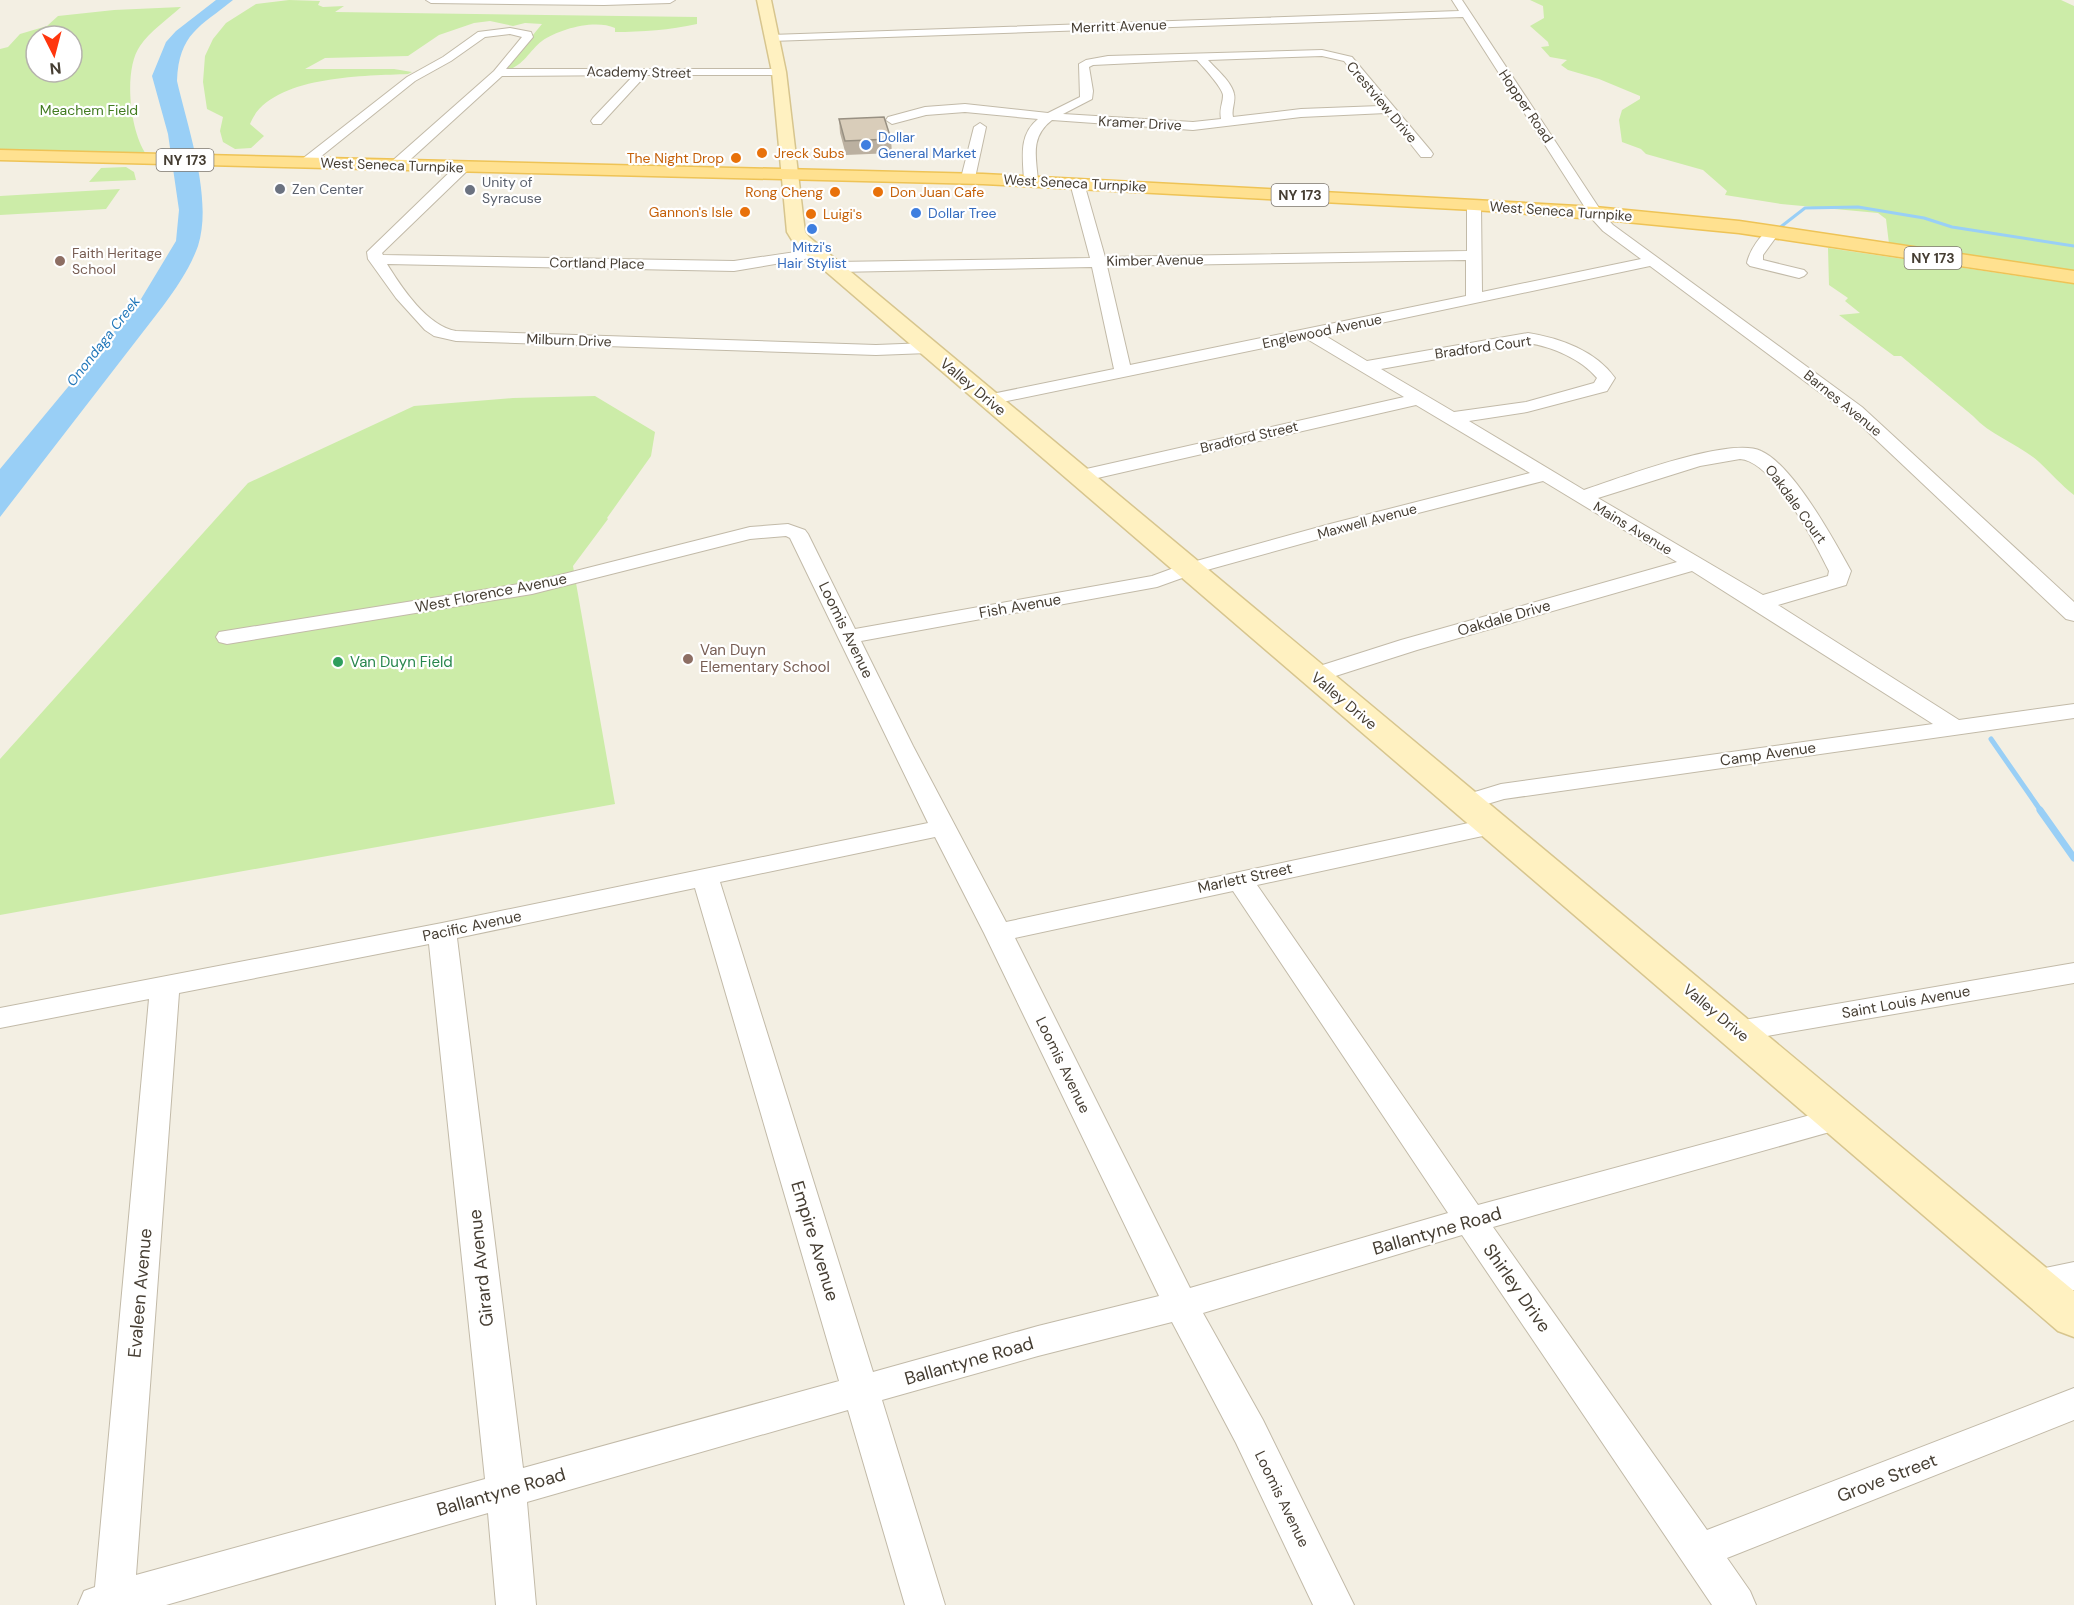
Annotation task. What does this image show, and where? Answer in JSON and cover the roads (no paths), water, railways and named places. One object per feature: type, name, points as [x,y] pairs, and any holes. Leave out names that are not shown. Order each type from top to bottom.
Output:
[{"type":"main road","name":"Valley Drive","points":[[765,0],[779,72],[796,232],[802,241],[1464,803],[1738,1031],[2074,1318]]},
{"type":"main road","name":"West Seneca Turnpike","points":[[0,155],[968,178],[1474,205],[1595,213],[1772,232],[2074,277]]},
{"type":"street","points":[[431,0],[670,0]]},
{"type":"street","name":"Hopper Road","points":[[1457,0],[1595,213]]},
{"type":"street","name":"Merritt Avenue","points":[[771,38],[1466,14]]},
{"type":"street","points":[[1241,21],[1276,55]]},
{"type":"street","points":[[304,163],[411,79],[447,59],[482,34],[510,31],[527,34],[528,37],[501,67],[499,73],[396,165]]},
{"type":"street","name":"Crestview Drive","points":[[1049,116],[1086,99],[1088,94],[1083,66],[1090,62],[1108,58],[1201,58],[1322,53],[1348,59],[1425,154]]},
{"type":"street","points":[[1201,58],[1227,90],[1229,97],[1225,109],[1228,123]]},
{"type":"street","name":"Academy Street","points":[[499,73],[529,71],[779,72]]},
{"type":"street","points":[[597,121],[642,73]]},
{"type":"street","name":"Kramer Drive","points":[[892,120],[925,111],[999,110],[1169,126],[1228,123],[1301,113],[1388,109]]},
{"type":"street","points":[[1031,181],[1030,137],[1034,128],[1049,116]]},
{"type":"street","points":[[968,178],[980,127]]},
{"type":"street","points":[[376,259],[374,252],[381,243],[463,167]]},
{"type":"street","points":[[1077,183],[1098,260],[1115,344],[1124,371]]},
{"type":"street","points":[[1474,205],[1474,299]]},
{"type":"street","name":"Barnes Avenue","points":[[1595,213],[1608,228],[1856,411],[2074,614]]},
{"type":"street","points":[[1772,232],[1756,255],[1755,264],[1799,273]]},
{"type":"street","name":"Kimber Avenue","points":[[825,260],[1098,260],[1475,255]]},
{"type":"street","name":"Cortland Place","points":[[376,259],[734,266],[825,260]]},
{"type":"street","name":"Milburn Drive","points":[[376,259],[398,291],[436,331],[456,336],[876,350],[928,348]]},
{"type":"street","name":"Englewood Avenue","points":[[988,400],[1655,261]]},
{"type":"street","name":"Mains Avenue","points":[[1309,333],[1760,603],[1954,728]]},
{"type":"street","name":"Bradford Court","points":[[1366,366],[1528,338],[1543,339],[1594,365],[1606,378],[1601,387],[1580,393],[1511,410],[1452,418]]},
{"type":"street","name":"Bradford Street","points":[[1080,477],[1419,399]]},
{"type":"street","name":"Oakdale Court","points":[[1581,497],[1735,452],[1756,455],[1771,466],[1797,501],[1840,572],[1838,580],[1760,603]]},
{"type":"street","name":"Maxwell Avenue","points":[[1189,569],[1337,528],[1545,475]]},
{"type":"street","name":"Loomis Avenue","points":[[788,530],[798,534],[901,746],[998,933],[1181,1305],[1250,1432],[1334,1605]]},
{"type":"street","name":"West Florence Avenue","points":[[227,637],[532,588],[750,533],[788,530]]},
{"type":"street","name":"Oakdale Drive","points":[[1315,675],[1409,645],[1694,564]]},
{"type":"street","name":"Fish Avenue","points":[[849,637],[1126,588],[1157,581],[1189,569]]},
{"type":"street","name":"Camp Avenue","points":[[1464,803],[1501,792],[2074,711]]},
{"type":"street","name":"Marlett Street","points":[[998,933],[1492,826]]},
{"type":"street","name":"Pacific Avenue","points":[[0,1018],[442,932],[944,827]]},
{"type":"street","name":"Empire Avenue","points":[[705,876],[925,1605]]},
{"type":"street","name":"Shirley Drive","points":[[1239,879],[1470,1220],[1736,1605]]},
{"type":"street","name":"Girard Avenue","points":[[442,932],[506,1490],[516,1605]]},
{"type":"street","name":"Saint Louis Avenue","points":[[1738,1031],[2074,973]]},
{"type":"street","name":"Evaleen Avenue","points":[[106,1603],[165,986]]},
{"type":"street","name":"Ballantyne Road","points":[[106,1603],[1038,1341],[1181,1305],[1470,1220],[1840,1118]]},
{"type":"street","points":[[2033,1283],[2074,1276]]},
{"type":"street","name":"Grove Street","points":[[1699,1551],[2074,1404]]},
{"type":"water","points":[[216,0],[233,0],[201,25],[187,41],[182,52],[177,81],[201,186],[202,227],[195,254],[183,277],[163,306],[0,517],[0,469],[141,299],[176,241],[179,210],[168,134],[152,76],[166,42],[176,31]]},
{"type":"waterway","points":[[163,150],[178,152]]},
{"type":"waterway","points":[[1778,229],[1805,208],[1858,207],[1924,218],[1952,227],[2074,246]]},
{"type":"waterway","points":[[1991,739],[2041,811]]},
{"type":"waterway","points":[[2040,810],[2074,858]]},
{"type":"place","name":"Dollar General Market","points":[[866,145]]},
{"type":"place","name":"Jreck Subs","points":[[762,153]]},
{"type":"place","name":"The Night Drop","points":[[736,158]]},
{"type":"place","name":"Zen Center","points":[[280,189]]},
{"type":"place","name":"Unity of Syracuse","points":[[470,190]]},
{"type":"place","name":"Rong Cheng","points":[[835,192]]},
{"type":"place","name":"Don Juan Cafe","points":[[878,192]]},
{"type":"place","name":"Gannon's Isle","points":[[745,212]]},
{"type":"place","name":"Dollar Tree","points":[[916,213]]},
{"type":"place","name":"Luigi's","points":[[811,214]]},
{"type":"place","name":"Mitzi's Hair Stylist","points":[[812,229]]},
{"type":"place","name":"Faith Heritage School","points":[[60,261]]},
{"type":"place","name":"Van Duyn Elementary School","points":[[688,659]]},
{"type":"place","name":"Van Duyn Field","points":[[338,662]]},
{"type":"park label","name":"Meachem Field","points":[[89,110]]},
{"type":"water label","name":"Onondaga Creek","points":[[103,341]]}]
